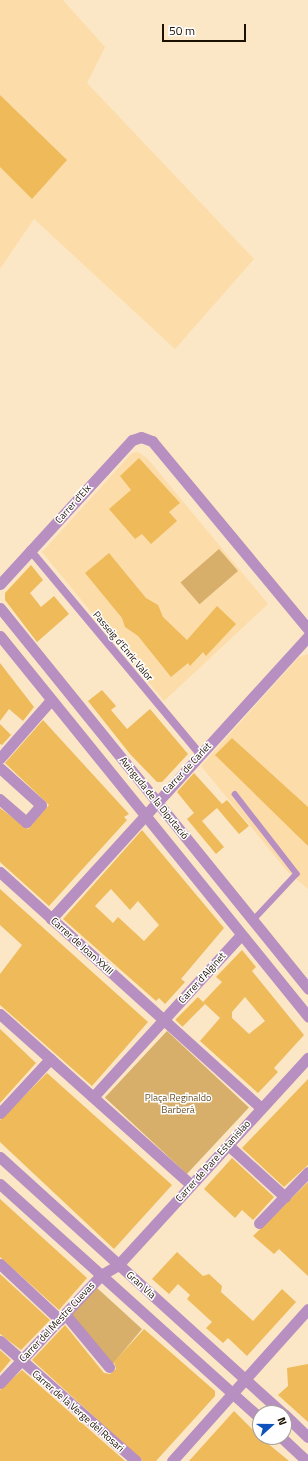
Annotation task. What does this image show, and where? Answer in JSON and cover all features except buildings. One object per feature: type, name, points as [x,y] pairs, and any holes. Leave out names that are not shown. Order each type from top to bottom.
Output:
[{"type":"street","name":"Carrer d'Elx","points":[[0,584],[132,440],[141,437],[152,441],[308,629]]},
{"type":"street","name":"Passeig d'Enric Valor","points":[[30,550],[200,754]]},
{"type":"street","name":"Avinguda de la Diputació","points":[[0,608],[308,989]]},
{"type":"street","name":"Avinguda de la Diputació","points":[[0,636],[308,1017]]},
{"type":"street","name":"Carrer de Carlet","points":[[51,919],[156,801],[308,637]]},
{"type":"street","points":[[0,758],[51,700]]},
{"type":"street","points":[[0,768],[41,805],[26,822],[0,799]]},
{"type":"street","name":"Carrer de Joan XXIII","points":[[0,872],[164,1020]]},
{"type":"street","name":"Carrer d'Alginet","points":[[164,1020],[241,935]]},
{"type":"street","points":[[0,1014],[191,1185]]},
{"type":"street","points":[[93,1098],[164,1020],[260,1108]]},
{"type":"street","name":"Carrer de Pare Estanislao","points":[[118,1265],[260,1108],[308,1058]]},
{"type":"street","points":[[0,1113],[50,1059]]},
{"type":"street","points":[[228,1145],[285,1197]]},
{"type":"street","name":"Gran Via","points":[[0,1157],[273,1405]]},
{"type":"street","points":[[259,1223],[308,1172]]},
{"type":"street","name":"Gran Via","points":[[0,1184],[252,1411]]},
{"type":"street","points":[[0,1264],[62,1317],[109,1367]]},
{"type":"street","name":"Carrer del Mestre Cuevas","points":[[0,1383],[101,1275],[118,1265]]},
{"type":"street","points":[[172,1461],[308,1309]]},
{"type":"street","name":"Carrer de la Verge del Rosari","points":[[0,1341],[136,1461]]},
{"type":"street","name":"Gran Via","points":[[292,1422],[308,1437]]},
{"type":"street","points":[[290,1445],[308,1461]]},
{"type":"lane","points":[[235,794],[297,874],[253,921]]},
{"type":"shaded area","points":[[0,0],[63,0],[105,47],[87,83],[254,259],[175,349],[34,219],[0,269]]},
{"type":"shaded area","points":[[138,452],[147,458],[268,604],[164,701],[42,552],[132,453]]},
{"type":"shaded area","points":[[308,654],[308,889],[288,872],[201,766],[299,657]]},
{"type":"green space","points":[[219,549],[238,571],[200,604],[181,582]]},
{"type":"green space","name":"Plaça Reginaldo Barberá","points":[[167,1031],[249,1107],[187,1174],[105,1098]]},
{"type":"green space","points":[[96,1287],[142,1329],[112,1365],[69,1314]]}]
